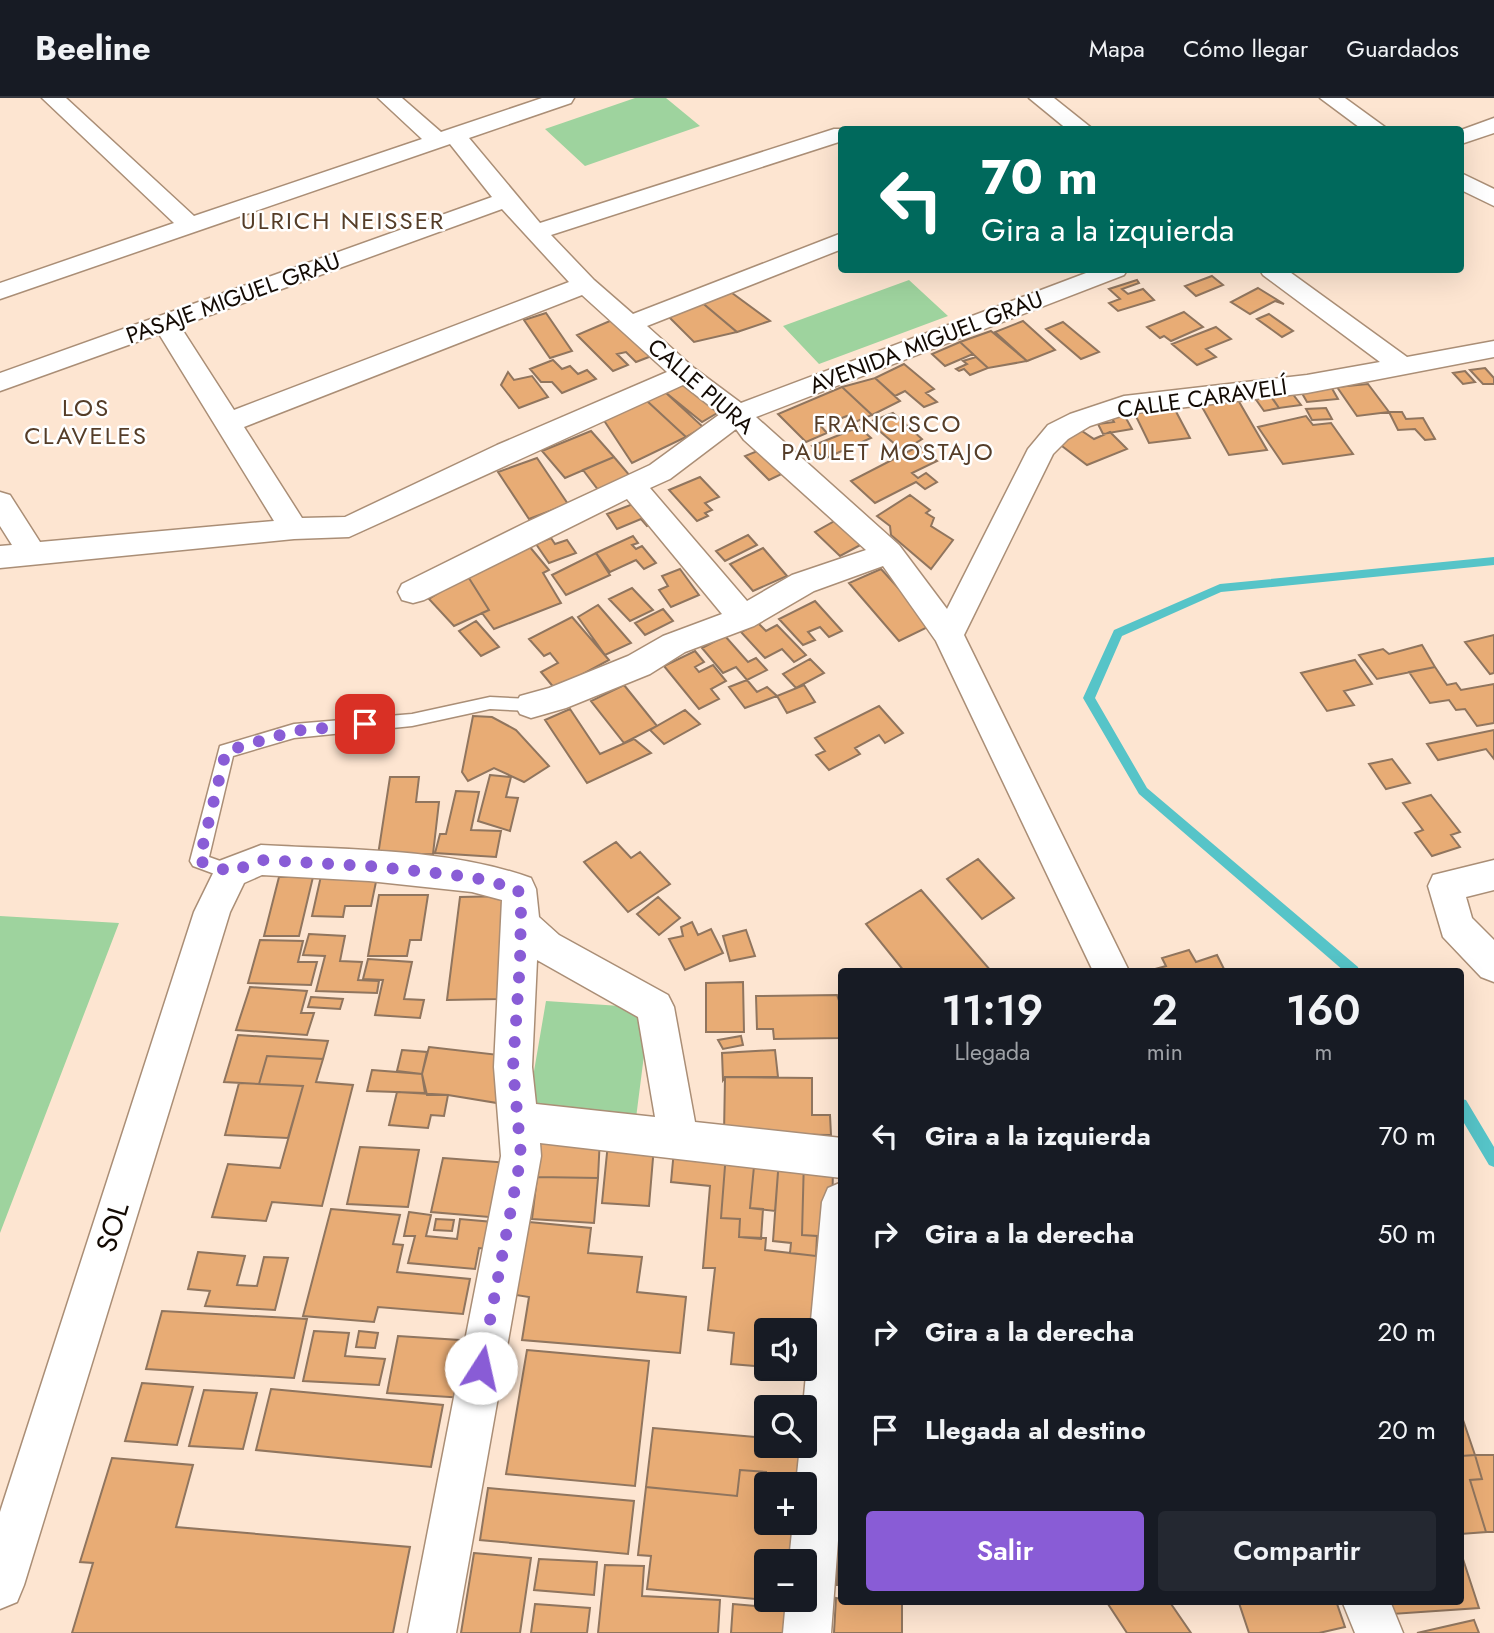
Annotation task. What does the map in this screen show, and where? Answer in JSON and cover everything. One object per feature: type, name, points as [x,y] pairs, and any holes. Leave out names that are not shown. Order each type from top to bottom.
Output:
[{"type":"street","points":[[53,98],[190,225]]},
{"type":"street","name":"CALLE PIURA","points":[[389,98],[446,137],[585,285],[685,374],[738,414],[754,433],[889,553],[949,635],[1110,968]]},
{"type":"street","points":[[0,290],[563,98]]},
{"type":"street","points":[[1040,98],[1078,126]]},
{"type":"street","points":[[1331,98],[1372,126]]},
{"type":"street","points":[[1464,136],[1494,125]]},
{"type":"street","points":[[536,232],[838,135]]},
{"type":"street","points":[[1464,182],[1494,199]]},
{"type":"street","name":"PASAJE MIGUEL GRAU","points":[[0,382],[506,200]]},
{"type":"street","points":[[630,324],[838,242]]},
{"type":"street","name":"AVENIDA MIGUEL GRAU","points":[[413,592],[535,530],[660,472],[738,414],[1107,273]]},
{"type":"street","points":[[1276,273],[1404,367]]},
{"type":"street","points":[[227,423],[585,285]]},
{"type":"street","points":[[165,322],[294,529]]},
{"type":"street","name":"CALLE CARAVELÍ","points":[[949,635],[1042,449],[1058,432],[1080,420],[1124,405],[1307,384],[1494,349]]},
{"type":"street","points":[[0,556],[294,529],[349,527],[685,374]]},
{"type":"street","points":[[631,485],[743,618]]},
{"type":"street","points":[[0,502],[32,552]]},
{"type":"street","points":[[531,705],[639,665],[674,644],[743,618],[803,583],[889,553]]},
{"type":"street","points":[[231,872],[261,860],[369,866],[472,877],[518,889],[521,924],[513,1067],[521,1156],[432,1633]]},
{"type":"street","name":"SOL","points":[[0,1585],[212,912],[231,872]]},
{"type":"street","points":[[1494,876],[1446,886],[1456,926],[1494,965]]},
{"type":"street","points":[[521,924],[546,946],[655,1007],[678,1139]]},
{"type":"street","points":[[518,1121],[838,1158]]},
{"type":"street","points":[[807,1633],[838,1251]]},
{"type":"street","points":[[1368,1605],[1379,1633]]},
{"type":"lane","points":[[231,872],[199,861],[226,751],[294,731],[412,720],[490,703],[531,705]]},
{"type":"green space","points":[[635,98],[666,98],[700,126],[585,166],[545,129]]},
{"type":"green space","points":[[909,280],[948,316],[819,364],[783,326]]},
{"type":"green space","points":[[0,916],[119,923],[0,1233]]},
{"type":"green space","points":[[546,1001],[650,1008],[635,1126],[526,1118]]},
{"type":"building","points":[[1212,276],[1223,285],[1196,296],[1185,286]]},
{"type":"building","points":[[1137,280],[1139,283],[1122,289],[1128,294],[1143,289],[1154,300],[1118,311],[1109,303],[1120,299],[1109,289]]},
{"type":"building","points":[[1258,288],[1284,304],[1275,301],[1250,314],[1231,302]]},
{"type":"building","points":[[728,290],[770,321],[737,332],[699,300]]},
{"type":"building","points":[[699,300],[737,332],[694,342],[666,314]]},
{"type":"building","points":[[1184,312],[1203,327],[1171,341],[1164,336],[1160,338],[1147,327]]},
{"type":"building","points":[[546,313],[572,351],[550,358],[524,320]]},
{"type":"building","points":[[1269,314],[1293,331],[1282,337],[1257,319]]},
{"type":"building","points":[[617,318],[654,355],[636,362],[626,352],[617,354],[628,365],[613,371],[577,335]]},
{"type":"building","points":[[1023,321],[1055,350],[1027,361],[995,332]]},
{"type":"building","points":[[1063,322],[1099,352],[1081,359],[1046,329]]},
{"type":"building","points":[[1216,327],[1231,339],[1206,349],[1216,357],[1197,365],[1172,344]]},
{"type":"building","points":[[991,331],[1027,361],[988,368],[960,342]]},
{"type":"building","points":[[960,342],[973,354],[945,366],[932,354]]},
{"type":"building","points":[[976,357],[988,368],[970,375],[964,369],[956,369],[967,364],[963,361]]},
{"type":"building","points":[[553,360],[562,369],[570,366],[578,374],[587,370],[596,379],[562,393],[552,382],[541,382],[530,369]]},
{"type":"building","points":[[904,364],[934,389],[926,393],[937,402],[924,407],[905,391],[895,396],[875,378]]},
{"type":"building","points":[[1485,368],[1494,378],[1494,384],[1483,384],[1470,370]]},
{"type":"building","points":[[1465,371],[1475,382],[1463,384],[1453,373]]},
{"type":"building","points":[[508,372],[514,380],[532,376],[548,397],[519,408],[501,385]]},
{"type":"building","points":[[875,378],[900,401],[872,415],[842,387]]},
{"type":"building","points":[[686,380],[724,409],[702,422],[665,392]]},
{"type":"building","points":[[1368,384],[1389,412],[1357,416],[1337,387]]},
{"type":"building","points":[[1330,385],[1338,399],[1307,402],[1299,388]]},
{"type":"building","points":[[842,387],[872,415],[855,422],[847,416],[834,421],[829,416],[816,421],[827,433],[806,442],[778,414]]},
{"type":"building","points":[[1267,391],[1279,408],[1264,411],[1252,394]]},
{"type":"building","points":[[665,392],[703,427],[686,437],[646,400]]},
{"type":"building","points":[[1234,393],[1267,450],[1229,455],[1197,398]]},
{"type":"building","points":[[1292,393],[1301,405],[1279,408],[1271,396]]},
{"type":"building","points":[[646,400],[686,437],[632,463],[603,419]]},
{"type":"building","points":[[1172,404],[1190,438],[1149,443],[1132,408]]},
{"type":"building","points":[[1326,408],[1332,419],[1312,420],[1306,409]]},
{"type":"building","points":[[1122,411],[1132,429],[1103,434],[1098,424],[1114,422],[1109,413]]},
{"type":"building","points":[[1389,412],[1402,412],[1406,419],[1423,418],[1435,439],[1425,440],[1415,429],[1398,430]]},
{"type":"building","points":[[893,413],[922,439],[903,451],[869,422]]},
{"type":"building","points":[[1306,416],[1313,425],[1331,423],[1353,454],[1283,464],[1258,427]]},
{"type":"building","points":[[1073,425],[1094,439],[1110,432],[1127,449],[1087,465],[1050,437]]},
{"type":"building","points":[[859,427],[871,438],[824,459],[812,446]]},
{"type":"building","points":[[591,431],[614,457],[565,478],[542,451]]},
{"type":"building","points":[[919,446],[937,461],[912,473],[918,478],[926,473],[937,482],[925,489],[916,482],[875,503],[851,481]]},
{"type":"building","points":[[765,448],[788,471],[769,480],[745,456]]},
{"type":"building","points":[[614,457],[631,477],[599,491],[583,470]]},
{"type":"building","points":[[537,458],[568,504],[529,519],[498,472]]},
{"type":"building","points":[[700,477],[719,497],[705,503],[712,510],[705,513],[708,516],[697,521],[669,490]]},
{"type":"building","points":[[910,495],[930,510],[926,513],[934,518],[931,526],[953,540],[931,569],[891,535],[890,526],[877,516]]},
{"type":"building","points":[[641,501],[657,521],[647,526],[641,519],[617,529],[607,514]]},
{"type":"building","points":[[840,518],[866,542],[840,556],[815,532]]},
{"type":"building","points":[[748,535],[757,545],[725,561],[716,551]]},
{"type":"building","points":[[633,536],[638,543],[632,545],[636,549],[642,546],[656,563],[644,569],[636,560],[610,572],[596,553]]},
{"type":"building","points":[[551,538],[555,544],[567,540],[576,553],[549,563],[536,544]]},
{"type":"building","points":[[529,546],[549,570],[543,573],[561,603],[494,629],[482,613],[489,610],[467,575]]},
{"type":"building","points":[[763,548],[787,576],[753,591],[730,564]]},
{"type":"building","points":[[596,553],[610,575],[566,595],[552,575]]},
{"type":"building","points":[[680,569],[699,595],[671,607],[659,590],[668,586],[662,576]]},
{"type":"building","points":[[881,569],[932,625],[899,641],[849,583]]},
{"type":"building","points":[[467,575],[489,610],[454,626],[429,599]]},
{"type":"building","points":[[632,588],[653,610],[630,621],[609,599]]},
{"type":"building","points":[[815,601],[842,631],[829,637],[820,627],[808,632],[815,640],[803,645],[779,619]]},
{"type":"building","points":[[598,605],[631,643],[605,655],[578,617]]},
{"type":"building","points":[[663,609],[673,621],[645,635],[635,623]]},
{"type":"building","points":[[572,617],[609,660],[555,689],[541,672],[558,663],[550,653],[544,656],[529,639]]},
{"type":"building","points":[[476,621],[499,647],[481,656],[459,631]]},
{"type":"building","points":[[758,623],[766,631],[777,625],[806,655],[794,662],[782,649],[765,658],[741,632]]},
{"type":"building","points":[[1494,635],[1494,673],[1490,674],[1465,642]]},
{"type":"building","points":[[725,636],[748,662],[756,658],[767,670],[747,680],[736,667],[723,673],[702,648]]},
{"type":"building","points":[[1422,645],[1435,667],[1377,679],[1359,655],[1383,649],[1389,654]]},
{"type":"building","points":[[695,651],[704,662],[695,667],[699,672],[713,665],[726,681],[711,689],[719,699],[699,709],[664,666]]},
{"type":"building","points":[[810,659],[824,673],[796,688],[783,674]]},
{"type":"building","points":[[1355,660],[1372,684],[1344,691],[1354,705],[1327,711],[1301,673]]},
{"type":"building","points":[[1435,667],[1447,685],[1456,683],[1461,690],[1494,684],[1494,723],[1477,726],[1465,709],[1456,710],[1449,700],[1430,703],[1409,672]]},
{"type":"building","points":[[747,680],[757,692],[767,687],[777,696],[745,708],[729,687]]},
{"type":"building","points":[[624,685],[657,726],[624,743],[591,701]]},
{"type":"building","points":[[804,685],[815,702],[787,713],[777,696]]},
{"type":"building","points":[[879,706],[903,733],[885,743],[879,735],[855,748],[860,754],[829,770],[816,755],[825,751],[815,738]]},
{"type":"building","points":[[570,709],[600,754],[634,739],[651,753],[587,783],[545,720]]},
{"type":"building","points":[[685,710],[700,724],[664,744],[650,730]]},
{"type":"building","points":[[473,716],[492,717],[516,730],[549,766],[524,782],[494,768],[468,781],[462,772]]},
{"type":"building","points":[[1494,730],[1494,759],[1486,749],[1438,760],[1427,744]]},
{"type":"building","points":[[1392,759],[1410,783],[1386,789],[1369,764]]},
{"type":"building","points":[[490,775],[511,777],[506,797],[518,798],[510,831],[478,821]]},
{"type":"building","points":[[390,777],[419,777],[416,802],[439,802],[433,854],[378,855]]},
{"type":"building","points":[[456,791],[479,792],[471,830],[501,831],[496,857],[435,853],[440,834],[446,834]]},
{"type":"building","points":[[1431,795],[1460,832],[1451,835],[1460,847],[1432,856],[1415,833],[1423,830],[1403,803]]},
{"type":"building","points":[[616,842],[631,858],[640,852],[670,884],[628,912],[584,862]]},
{"type":"building","points":[[978,859],[1014,898],[982,919],[947,879]]},
{"type":"building","points":[[321,876],[377,877],[371,906],[345,906],[343,917],[312,916]]},
{"type":"building","points":[[279,877],[313,877],[299,936],[264,936]]},
{"type":"building","points":[[921,890],[988,968],[902,968],[866,924]]},
{"type":"building","points":[[379,895],[428,895],[421,940],[410,940],[407,956],[368,956]]},
{"type":"building","points":[[510,896],[499,999],[447,1000],[460,897]]},
{"type":"building","points":[[658,897],[680,918],[659,935],[637,914]]},
{"type":"building","points":[[692,922],[698,935],[711,929],[723,953],[685,970],[669,939],[683,936],[681,927]]},
{"type":"building","points":[[746,930],[755,956],[730,961],[723,936]]},
{"type":"building","points":[[309,934],[345,936],[340,961],[362,962],[358,980],[379,981],[377,993],[316,991],[325,956],[303,955]]},
{"type":"building","points":[[260,940],[303,941],[298,962],[317,962],[311,985],[248,983]]},
{"type":"building","points":[[1189,950],[1196,962],[1217,955],[1224,968],[1159,968],[1166,966],[1162,958]]},
{"type":"building","points":[[368,959],[412,962],[404,999],[424,1000],[420,1018],[375,1015],[383,980],[363,979]]},
{"type":"building","points":[[743,982],[744,1032],[706,1032],[706,983]]},
{"type":"building","points":[[250,987],[307,991],[301,1013],[314,1013],[307,1035],[236,1030]]},
{"type":"building","points":[[837,995],[838,1038],[774,1039],[773,1029],[757,1029],[756,996]]},
{"type":"building","points":[[311,997],[343,999],[340,1009],[308,1007]]},
{"type":"building","points":[[238,1035],[328,1041],[323,1059],[267,1056],[259,1084],[224,1082]]},
{"type":"building","points":[[741,1036],[743,1045],[723,1049],[718,1040]]},
{"type":"building","points":[[429,1047],[508,1056],[497,1103],[448,1095],[427,1095],[422,1074]]},
{"type":"building","points":[[402,1050],[427,1052],[422,1074],[397,1071]]},
{"type":"building","points":[[775,1050],[778,1077],[725,1077],[723,1080],[722,1053]]},
{"type":"building","points":[[267,1056],[323,1059],[316,1082],[353,1085],[322,1206],[272,1202],[266,1221],[212,1217],[228,1164],[280,1168],[303,1086],[259,1084]]},
{"type":"building","points":[[372,1070],[422,1074],[425,1093],[367,1091]]},
{"type":"building","points":[[725,1077],[812,1078],[812,1115],[830,1115],[831,1135],[724,1134]]},
{"type":"building","points":[[239,1083],[303,1086],[288,1138],[225,1135]]},
{"type":"building","points":[[397,1092],[448,1095],[444,1116],[431,1115],[428,1128],[389,1125]]},
{"type":"building","points":[[540,1136],[600,1137],[598,1178],[537,1177]]},
{"type":"building","points":[[608,1143],[654,1146],[649,1206],[602,1203]]},
{"type":"building","points":[[360,1147],[419,1150],[408,1207],[347,1204]]},
{"type":"building","points":[[674,1150],[726,1153],[721,1218],[740,1219],[739,1237],[766,1238],[765,1250],[816,1256],[821,1254],[817,1348],[817,1318],[754,1318],[754,1366],[731,1364],[734,1333],[708,1330],[715,1268],[703,1268],[710,1186],[671,1182]]},
{"type":"building","points":[[726,1153],[755,1156],[750,1208],[763,1209],[761,1239],[739,1237],[740,1219],[721,1218]]},
{"type":"building","points":[[755,1156],[779,1159],[775,1211],[750,1208]]},
{"type":"building","points":[[443,1158],[511,1163],[501,1218],[431,1212]]},
{"type":"building","points":[[804,1158],[802,1235],[817,1236],[816,1256],[790,1253],[791,1243],[773,1241],[779,1159]]},
{"type":"building","points":[[804,1158],[833,1160],[832,1237],[802,1235]]},
{"type":"building","points":[[537,1177],[598,1178],[594,1223],[532,1219]]},
{"type":"building","points":[[331,1209],[400,1215],[393,1244],[403,1245],[397,1272],[470,1279],[463,1314],[378,1307],[374,1322],[303,1316]]},
{"type":"building","points":[[409,1212],[431,1215],[426,1236],[457,1239],[460,1219],[493,1222],[488,1249],[479,1248],[475,1269],[408,1263],[415,1236],[404,1236]]},
{"type":"building","points":[[436,1219],[454,1220],[452,1231],[434,1230]]},
{"type":"building","points":[[529,1222],[591,1228],[588,1253],[642,1257],[637,1292],[686,1297],[680,1353],[522,1340],[529,1297],[516,1295]]},
{"type":"building","points":[[198,1252],[245,1256],[237,1285],[257,1286],[264,1257],[288,1258],[275,1310],[205,1306],[210,1291],[188,1289]]},
{"type":"building","points":[[162,1311],[307,1319],[294,1378],[146,1369]]},
{"type":"building","points":[[314,1331],[349,1333],[345,1356],[385,1359],[379,1385],[303,1381]]},
{"type":"building","points":[[359,1331],[378,1333],[375,1348],[356,1347]]},
{"type":"building","points":[[398,1336],[475,1341],[465,1398],[387,1393]]},
{"type":"building","points":[[527,1350],[649,1361],[635,1486],[506,1474]]},
{"type":"building","points":[[142,1383],[193,1387],[177,1445],[125,1441]]},
{"type":"building","points":[[271,1389],[443,1405],[431,1467],[256,1450]]},
{"type":"building","points":[[204,1390],[257,1393],[243,1449],[189,1446]]},
{"type":"building","points":[[1464,1423],[1475,1455],[1464,1456]]},
{"type":"building","points":[[653,1428],[754,1437],[754,1458],[807,1458],[807,1472],[740,1470],[737,1496],[646,1487]]},
{"type":"building","points":[[1475,1455],[1482,1479],[1470,1480],[1486,1532],[1464,1534],[1464,1456]]},
{"type":"building","points":[[1475,1455],[1494,1455],[1494,1532],[1486,1532],[1470,1480],[1482,1479]]},
{"type":"building","points":[[112,1458],[193,1465],[176,1527],[410,1547],[393,1633],[72,1633],[93,1563],[80,1562]]},
{"type":"building","points":[[740,1470],[766,1472],[754,1472],[754,1535],[803,1535],[803,1549],[754,1549],[754,1599],[647,1589],[651,1556],[638,1555],[646,1487],[737,1496]]},
{"type":"building","points":[[488,1488],[634,1501],[628,1554],[480,1540]]},
{"type":"building","points":[[837,1506],[838,1506],[838,1585]]},
{"type":"building","points":[[474,1553],[531,1558],[520,1633],[461,1633]]},
{"type":"building","points":[[539,1559],[597,1562],[594,1595],[534,1590]]},
{"type":"building","points":[[1464,1562],[1479,1608],[1392,1614],[1389,1605],[1464,1605]]},
{"type":"building","points":[[605,1565],[644,1566],[642,1596],[720,1600],[718,1633],[598,1633]]},
{"type":"building","points":[[836,1598],[838,1605],[902,1605],[902,1633],[834,1633]]},
{"type":"building","points":[[535,1604],[590,1608],[587,1633],[531,1633]]},
{"type":"building","points":[[733,1604],[754,1606],[754,1612],[787,1612],[786,1633],[731,1633]]},
{"type":"building","points":[[1109,1605],[1172,1605],[1191,1633],[1127,1633]]},
{"type":"building","points":[[1240,1605],[1337,1605],[1345,1627],[1319,1633],[1249,1633]]},
{"type":"building","points":[[1474,1620],[1479,1633],[1417,1633]]},
{"type":"waterway","points":[[1350,968],[1143,791],[1089,698],[1118,633],[1220,588],[1494,561]]},
{"type":"waterway","points":[[1464,1110],[1494,1160]]},
{"type":"district","name":"ULRICH NEISSER","points":[[343,221]]},
{"type":"district","name":"LOS CLAVELES","points":[[86,422]]},
{"type":"district","name":"FRANCISCO PAULET MOSTAJO","points":[[888,438]]},
{"type":"route","points":[[365,724],[294,731],[226,751],[199,861],[231,872],[261,860],[369,866],[472,877],[518,889],[521,908],[520,981],[513,1067],[521,1156],[481,1368]]}]
